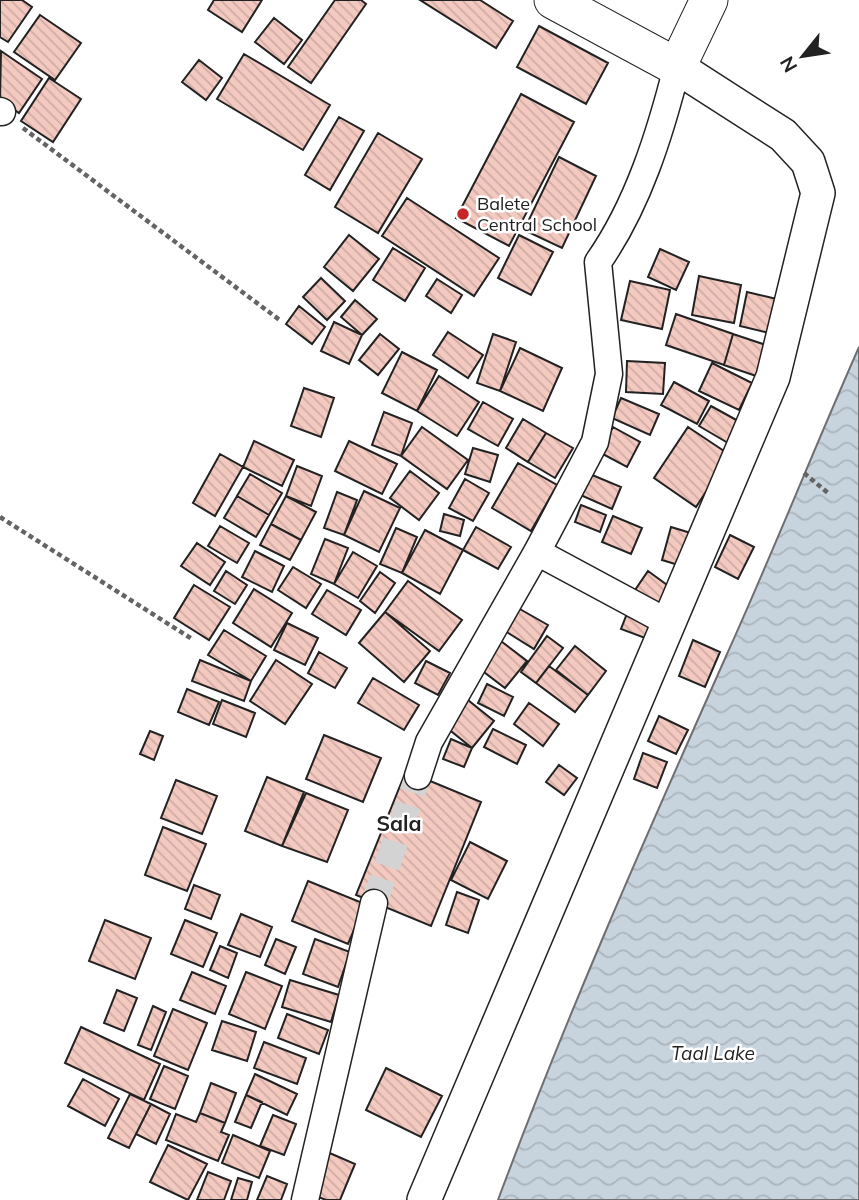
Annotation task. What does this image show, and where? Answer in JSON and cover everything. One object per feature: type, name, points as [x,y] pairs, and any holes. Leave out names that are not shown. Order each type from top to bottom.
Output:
[{"type":"main road","points":[[564,3],[677,67],[709,0]]},
{"type":"street","points":[[418,776],[429,742],[537,552],[595,442],[609,374],[598,262],[618,233],[628,209],[665,113],[677,67],[783,135],[808,162],[818,193],[773,377],[424,1200]]},
{"type":"street","points":[[537,552],[669,623]]},
{"type":"street","points":[[305,1200],[374,903]]},
{"type":"path","points":[[1,111],[281,321]]},
{"type":"path","points":[[804,473],[828,493]]},
{"type":"path","points":[[0,517],[192,639]]},
{"type":"water","name":"Taal Lake","points":[[859,347],[859,1200],[498,1200],[608,925]]},
{"type":"building","points":[[0,0],[22,0],[32,7],[8,42],[0,37]]},
{"type":"building","points":[[214,0],[262,0],[242,32],[208,10]]},
{"type":"building","points":[[335,0],[361,0],[366,4],[311,83],[288,67]]},
{"type":"building","points":[[420,0],[480,0],[513,21],[496,48]]},
{"type":"building","points":[[40,15],[81,43],[55,80],[14,52]]},
{"type":"building","points":[[274,18],[302,40],[284,64],[255,42]]},
{"type":"building","points":[[539,26],[608,63],[586,104],[517,67]]},
{"type":"building","points":[[1,51],[42,79],[19,113],[0,100]]},
{"type":"building","points":[[244,54],[330,105],[303,150],[217,99]]},
{"type":"building","points":[[199,60],[222,78],[206,100],[182,82]]},
{"type":"building","points":[[49,78],[81,99],[53,142],[21,121]]},
{"type":"building","points":[[521,94],[574,122],[509,246],[456,218]]},
{"type":"building","points":[[339,117],[364,131],[330,190],[305,175]]},
{"type":"building","points":[[378,133],[422,159],[378,233],[335,207]]},
{"type":"building","points":[[559,157],[596,176],[562,248],[524,230]]},
{"type":"building","points":[[407,198],[499,258],[474,296],[382,236]]},
{"type":"building","points":[[349,235],[379,259],[353,291],[324,267]]},
{"type":"building","points":[[519,235],[553,252],[531,295],[498,278]]},
{"type":"building","points":[[393,248],[425,268],[405,301],[373,280]]},
{"type":"building","points":[[660,249],[689,262],[676,290],[648,277]]},
{"type":"building","points":[[699,276],[741,285],[734,323],[692,315]]},
{"type":"building","points":[[321,278],[345,301],[327,320],[303,297]]},
{"type":"building","points":[[437,279],[462,295],[451,313],[426,296]]},
{"type":"building","points":[[630,281],[670,290],[662,329],[621,320]]},
{"type":"building","points":[[747,292],[777,299],[769,333],[740,326]]},
{"type":"building","points":[[355,300],[377,319],[362,335],[341,317]]},
{"type":"building","points":[[299,306],[325,327],[312,344],[286,324]]},
{"type":"building","points":[[676,314],[733,334],[724,365],[666,345]]},
{"type":"building","points":[[334,322],[362,335],[349,364],[321,351]]},
{"type":"building","points":[[448,332],[483,355],[468,378],[433,355]]},
{"type":"building","points":[[380,334],[399,349],[378,375],[359,360]]},
{"type":"building","points":[[493,334],[516,342],[500,391],[477,383]]},
{"type":"building","points":[[733,334],[772,347],[762,378],[724,365]]},
{"type":"building","points":[[520,348],[562,368],[543,411],[500,391]]},
{"type":"building","points":[[402,352],[437,370],[417,411],[382,393]]},
{"type":"building","points":[[627,361],[665,363],[663,394],[626,392]]},
{"type":"building","points":[[712,363],[752,383],[739,410],[699,391]]},
{"type":"building","points":[[439,376],[479,402],[457,436],[417,411]]},
{"type":"building","points":[[674,382],[709,401],[697,424],[661,405]]},
{"type":"building","points":[[304,388],[334,398],[321,437],[291,426]]},
{"type":"building","points":[[621,398],[659,414],[650,435],[612,418]]},
{"type":"building","points":[[483,402],[513,419],[498,446],[468,429]]},
{"type":"building","points":[[711,406],[740,422],[728,443],[699,426]]},
{"type":"building","points":[[384,412],[412,423],[401,456],[372,445]]},
{"type":"building","points":[[523,419],[546,433],[528,462],[506,448]]},
{"type":"building","points":[[422,427],[468,460],[447,489],[401,456]]},
{"type":"building","points":[[613,427],[640,442],[627,467],[599,452]]},
{"type":"building","points":[[688,427],[730,455],[696,507],[654,478]]},
{"type":"building","points":[[546,433],[573,448],[555,478],[528,462]]},
{"type":"building","points":[[254,441],[294,460],[282,486],[243,467]]},
{"type":"building","points":[[349,441],[397,464],[382,494],[335,471]]},
{"type":"building","points":[[473,448],[498,455],[490,482],[465,474]]},
{"type":"building","points":[[220,454],[243,467],[215,516],[193,503]]},
{"type":"building","points":[[518,463],[557,485],[531,531],[492,508]]},
{"type":"building","points":[[297,466],[322,476],[311,506],[286,496]]},
{"type":"building","points":[[410,471],[439,493],[419,520],[390,498]]},
{"type":"building","points":[[585,472],[621,487],[612,509],[576,493]]},
{"type":"building","points":[[250,474],[282,493],[269,515],[237,496]]},
{"type":"building","points":[[465,479],[489,493],[473,521],[449,508]]},
{"type":"building","points":[[364,491],[400,508],[379,552],[344,535]]},
{"type":"building","points":[[337,492],[357,500],[344,535],[324,528]]},
{"type":"building","points":[[237,496],[269,515],[256,537],[224,518]]},
{"type":"building","points":[[286,496],[316,512],[301,540],[271,524]]},
{"type":"building","points":[[581,505],[606,515],[600,532],[575,522]]},
{"type":"building","points":[[444,514],[464,520],[460,536],[440,531]]},
{"type":"building","points":[[613,516],[642,528],[631,554],[602,542]]},
{"type":"building","points":[[271,524],[301,540],[290,560],[260,545]]},
{"type":"building","points":[[220,526],[249,543],[237,563],[208,546]]},
{"type":"building","points":[[476,527],[511,547],[498,569],[463,550]]},
{"type":"building","points":[[671,527],[694,534],[685,567],[662,560]]},
{"type":"building","points":[[396,528],[417,537],[402,573],[380,564]]},
{"type":"building","points":[[425,530],[463,550],[440,594],[402,573]]},
{"type":"building","points":[[730,535],[754,547],[738,579],[715,567]]},
{"type":"building","points":[[325,539],[348,548],[334,584],[311,574]]},
{"type":"building","points":[[197,543],[225,562],[210,585],[181,566]]},
{"type":"building","points":[[255,551],[284,566],[272,592],[242,577]]},
{"type":"building","points":[[353,552],[377,566],[358,598],[334,584]]},
{"type":"building","points":[[293,567],[321,584],[306,608],[278,590]]},
{"type":"building","points":[[226,571],[247,585],[235,604],[214,591]]},
{"type":"building","points":[[648,571],[678,593],[663,614],[633,593]]},
{"type":"building","points":[[380,572],[395,583],[375,613],[360,601]]},
{"type":"building","points":[[408,581],[462,620],[439,651],[385,612]]},
{"type":"building","points":[[194,585],[230,607],[209,640],[174,618]]},
{"type":"building","points":[[254,589],[292,613],[271,647],[233,623]]},
{"type":"building","points":[[327,590],[361,610],[346,635],[312,614]]},
{"type":"building","points":[[518,608],[548,625],[534,649],[505,631]]},
{"type":"building","points":[[628,611],[651,620],[645,638],[621,629]]},
{"type":"building","points":[[385,612],[430,651],[404,682],[359,643]]},
{"type":"building","points":[[287,623],[318,638],[305,665],[274,650]]},
{"type":"building","points":[[224,630],[266,656],[251,681],[208,655]]},
{"type":"building","points":[[547,636],[563,648],[536,683],[521,672]]},
{"type":"building","points":[[497,638],[527,661],[505,688],[476,666]]},
{"type":"building","points":[[693,640],[720,652],[705,687],[679,676]]},
{"type":"building","points":[[575,646],[606,671],[588,695],[556,670]]},
{"type":"building","points":[[319,652],[347,668],[335,688],[308,673]]},
{"type":"building","points":[[200,660],[251,681],[244,701],[192,681]]},
{"type":"building","points":[[276,660],[312,684],[285,724],[250,701]]},
{"type":"building","points":[[426,661],[450,673],[438,695],[415,683]]},
{"type":"building","points":[[549,666],[588,695],[575,712],[536,683]]},
{"type":"building","points":[[373,678],[419,705],[404,730],[358,703]]},
{"type":"building","points":[[487,684],[513,697],[504,716],[478,703]]},
{"type":"building","points":[[187,689],[219,702],[209,725],[178,712]]},
{"type":"building","points":[[463,696],[494,721],[472,748],[441,723]]},
{"type":"building","points":[[222,700],[255,713],[246,737],[213,724]]},
{"type":"building","points":[[529,703],[559,724],[543,746],[514,724]]},
{"type":"building","points":[[659,716],[688,730],[676,754],[648,741]]},
{"type":"building","points":[[493,729],[526,745],[517,764],[484,747]]},
{"type":"building","points":[[150,731],[163,736],[154,760],[140,754]]},
{"type":"building","points":[[324,735],[381,758],[363,802],[306,779]]},
{"type":"building","points":[[451,739],[472,748],[464,767],[443,759]]},
{"type":"building","points":[[643,753],[667,762],[657,788],[634,779]]},
{"type":"building","points":[[559,765],[577,778],[564,795],[546,782]]},
{"type":"building","points":[[406,771],[481,802],[431,926],[356,895]]},
{"type":"building","points":[[267,777],[304,792],[282,846],[245,831]]},
{"type":"building","points":[[176,780],[217,796],[202,834],[161,818]]},
{"type":"building","points":[[306,793],[348,810],[327,862],[282,846]]},
{"type":"building","points":[[163,827],[206,844],[187,891],[145,875]]},
{"type":"building","points":[[470,842],[507,861],[488,899],[451,880]]},
{"type":"building","points":[[308,881],[365,904],[348,944],[292,921]]},
{"type":"building","points":[[194,885],[220,895],[211,919],[185,909]]},
{"type":"building","points":[[457,892],[479,900],[468,933],[446,925]]},
{"type":"building","points":[[241,914],[272,927],[260,957],[228,945]]},
{"type":"building","points":[[105,920],[151,938],[135,979],[89,961]]},
{"type":"building","points":[[185,920],[217,933],[203,967],[171,954]]},
{"type":"building","points":[[276,939],[296,947],[285,974],[265,965]]},
{"type":"building","points":[[315,939],[350,952],[338,987],[303,974]]},
{"type":"building","points":[[220,946],[237,953],[228,978],[210,970]]},
{"type":"building","points":[[192,972],[226,986],[215,1014],[180,1000]]},
{"type":"building","points":[[246,972],[282,986],[265,1029],[229,1014]]},
{"type":"building","points":[[290,980],[339,995],[331,1022],[282,1007]]},
{"type":"building","points":[[117,990],[137,998],[124,1031],[104,1023]]},
{"type":"building","points":[[153,1006],[166,1012],[151,1050],[138,1045]]},
{"type":"building","points":[[173,1009],[207,1023],[188,1070],[154,1056]]},
{"type":"building","points":[[287,1014],[328,1030],[319,1054],[278,1038]]},
{"type":"building","points":[[222,1021],[256,1032],[247,1061],[212,1050]]},
{"type":"building","points":[[81,1027],[160,1064],[144,1100],[65,1063]]},
{"type":"building","points":[[264,1042],[306,1058],[297,1084],[254,1068]]},
{"type":"building","points":[[164,1066],[188,1076],[175,1109],[150,1099]]},
{"type":"building","points":[[386,1068],[442,1096],[421,1137],[366,1110]]},
{"type":"building","points":[[255,1074],[297,1094],[287,1115],[246,1095]]},
{"type":"building","points":[[83,1079],[119,1099],[105,1126],[68,1106]]},
{"type":"building","points":[[211,1083],[236,1093],[225,1123],[200,1113]]},
{"type":"building","points":[[130,1094],[151,1104],[129,1148],[108,1138]]},
{"type":"building","points":[[246,1095],[262,1102],[251,1128],[235,1122]]},
{"type":"building","points":[[151,1104],[170,1114],[156,1144],[136,1134]]},
{"type":"building","points":[[200,1113],[225,1123],[221,1132],[229,1135],[218,1161],[166,1140],[176,1114],[196,1122]]},
{"type":"building","points":[[273,1115],[296,1124],[284,1155],[260,1146]]},
{"type":"building","points":[[233,1135],[270,1151],[259,1178],[222,1163]]},
{"type":"building","points":[[168,1145],[207,1164],[188,1200],[150,1182]]},
{"type":"building","points":[[325,1151],[355,1164],[340,1200],[326,1200],[308,1193]]},
{"type":"building","points":[[208,1172],[231,1181],[224,1200],[197,1200]]},
{"type":"building","points":[[267,1176],[287,1184],[281,1200],[257,1200]]},
{"type":"building","points":[[238,1178],[252,1182],[247,1200],[231,1200]]},
{"type":"tunnel","points":[[374,903],[418,776]]},
{"type":"place","name":"Balete Central School","points":[[463,214]]},
{"type":"district","name":"Sala","points":[[399,824]]}]
